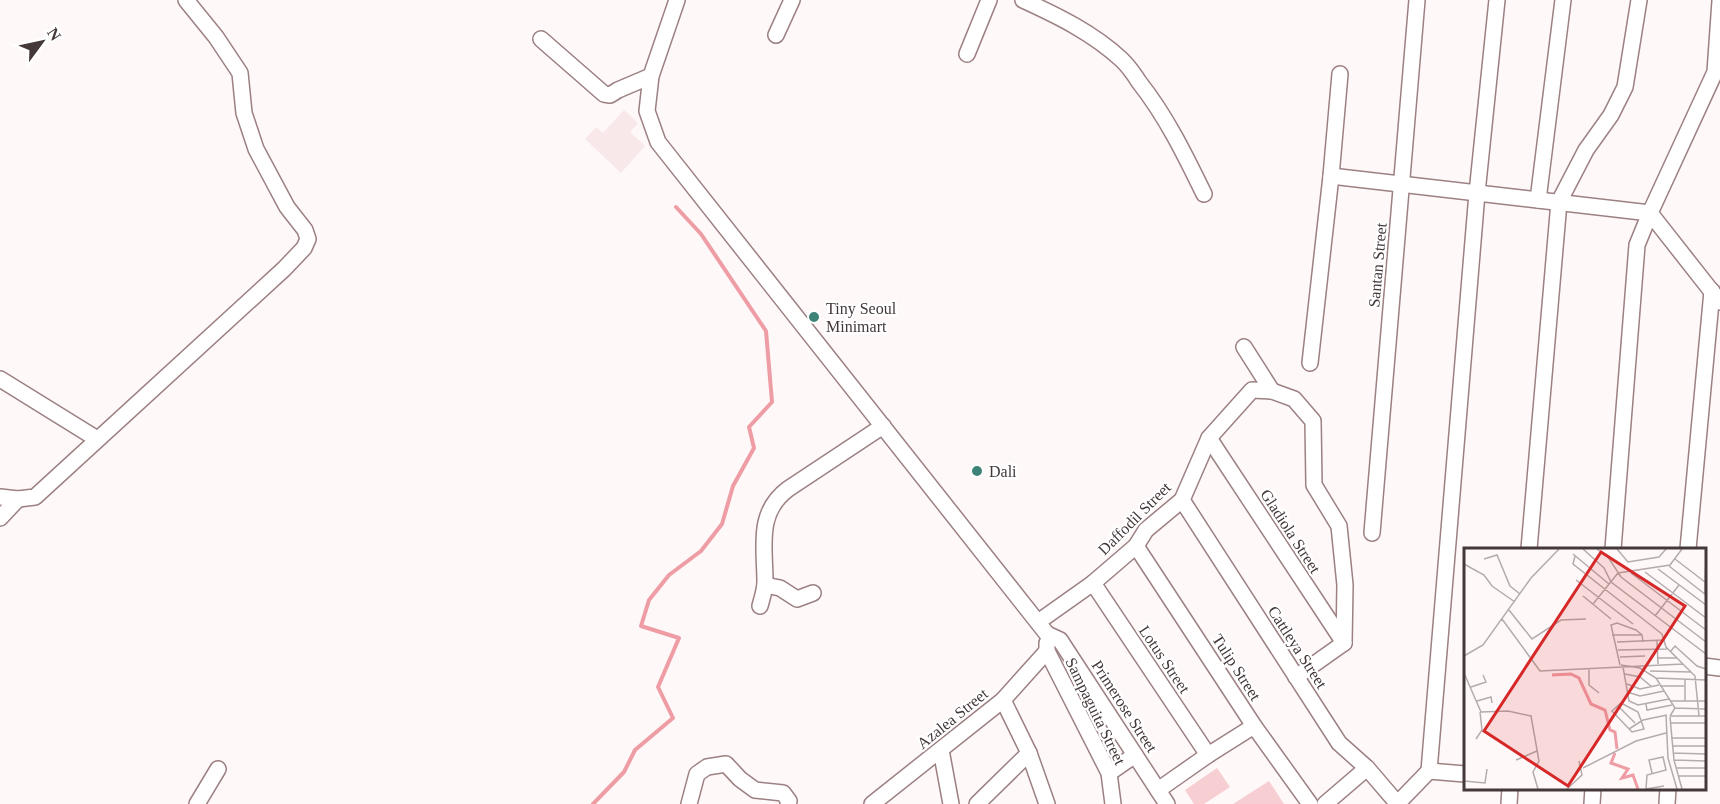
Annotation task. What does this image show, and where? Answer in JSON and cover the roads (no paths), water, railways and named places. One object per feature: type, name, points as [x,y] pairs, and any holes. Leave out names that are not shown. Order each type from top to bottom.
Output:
[{"type":"street","points":[[0,497],[18,499],[34,497],[284,269],[304,248],[308,239],[305,230],[287,207],[256,148],[244,113],[240,73],[216,37],[186,0]]},
{"type":"street","name":"Primerose Street","points":[[677,0],[651,76],[647,111],[658,142],[1042,628],[1060,640],[1167,804]]},
{"type":"street","points":[[776,35],[792,0]]},
{"type":"street","points":[[967,54],[989,0]]},
{"type":"street","points":[[1023,0],[1088,33],[1123,61],[1150,95],[1185,154],[1204,194]]},
{"type":"street","name":"Santan Street","points":[[1372,532],[1417,0]]},
{"type":"street","points":[[1397,804],[1429,771],[1477,193],[1497,0]]},
{"type":"street","points":[[1538,200],[1563,0]]},
{"type":"street","points":[[1529,548],[1559,202],[1586,150],[1611,115],[1625,87],[1639,0]]},
{"type":"street","points":[[1613,548],[1637,245],[1715,72],[1720,0]]},
{"type":"street","points":[[541,39],[604,94],[610,95],[651,76]]},
{"type":"street","points":[[1310,363],[1340,74]]},
{"type":"street","points":[[1331,176],[1650,213],[1716,296],[1688,548]]},
{"type":"street","points":[[1244,347],[1272,391],[1294,399],[1313,421],[1314,485],[1339,526],[1346,585],[1344,644],[1296,677]]},
{"type":"street","points":[[0,379],[98,439]]},
{"type":"street","name":"Daffodil Street","points":[[1042,628],[1136,546],[1146,530],[1182,500],[1209,438],[1252,390],[1272,391]]},
{"type":"street","points":[[760,606],[765,585],[763,551],[765,523],[771,506],[788,489],[883,426]]},
{"type":"street","name":"Gladiola Street","points":[[1209,438],[1344,644]]},
{"type":"street","points":[[0,518],[18,499]]},
{"type":"street","name":"Cattleya Street","points":[[1182,500],[1339,743],[1367,768],[1397,804]]},
{"type":"street","name":"Tulip Street","points":[[1136,546],[1254,726],[1310,804]]},
{"type":"street","name":"Lotus Street","points":[[1092,583],[1208,755]]},
{"type":"street","points":[[765,585],[780,588],[797,599],[813,593]]},
{"type":"street","name":"Sampaguita Street","points":[[1042,628],[1047,651],[1109,773],[1113,804]]},
{"type":"street","name":"Azalea Street","points":[[872,804],[888,798],[941,750],[1003,700],[1047,651]]},
{"type":"street","points":[[1705,666],[1720,668]]},
{"type":"street","points":[[1003,700],[1029,753],[1047,804]]},
{"type":"street","points":[[1158,790],[1254,726]]},
{"type":"street","points":[[941,750],[951,804]]},
{"type":"street","points":[[977,804],[1029,753]]},
{"type":"street","points":[[1109,773],[1135,755]]},
{"type":"street","points":[[689,804],[697,774],[707,766],[726,764],[754,797],[783,793],[789,801],[788,804]]},
{"type":"street","points":[[1325,804],[1367,768]]},
{"type":"street","points":[[197,804],[218,769]]},
{"type":"street","points":[[1429,771],[1464,774]]},
{"type":"street","points":[[1509,804],[1510,789]]},
{"type":"street","points":[[1592,804],[1593,789]]},
{"type":"street","points":[[1667,804],[1668,789]]},
{"type":"waterway","points":[[593,804],[624,772],[635,750],[673,718],[658,687],[679,638],[641,626],[649,600],[669,575],[701,551],[722,524],[733,486],[754,448],[749,427],[772,402],[766,331],[701,234],[676,207]]},
{"type":"place","name":"Tiny Seoul Minimart","points":[[814,317]]},
{"type":"place","name":"Dali","points":[[977,471]]}]
